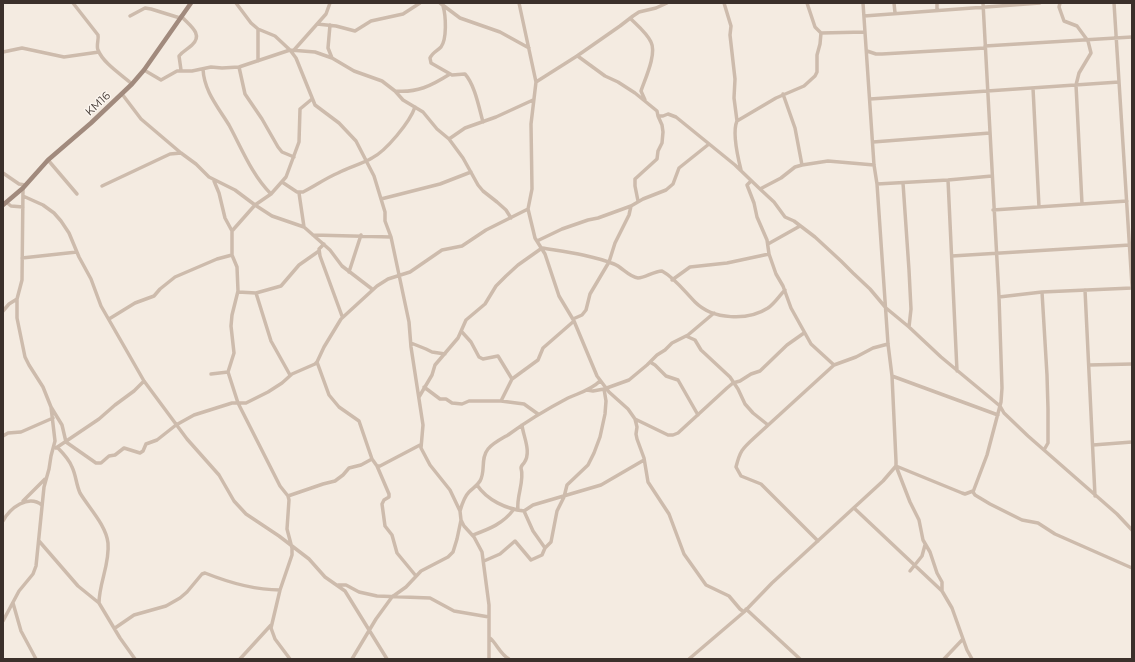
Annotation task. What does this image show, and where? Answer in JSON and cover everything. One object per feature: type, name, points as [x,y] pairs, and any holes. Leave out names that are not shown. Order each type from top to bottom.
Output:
[{"type":"street","points":[[73,3],[98,34],[97,47],[99,52],[111,66],[132,84]]},
{"type":"street","name":"KM16","points":[[4,203],[24,187],[48,160],[132,84],[144,70],[191,3]]},
{"type":"street","points":[[236,3],[251,23],[258,29],[275,36],[292,50],[312,99],[317,107],[339,123],[356,140],[368,161],[386,214],[385,221],[391,237],[410,322],[411,343],[423,425],[420,445],[426,460],[450,490],[460,511],[461,520],[458,539],[453,552],[448,557],[424,569],[406,587],[392,597],[369,630],[352,659]]},
{"type":"street","points":[[292,50],[326,14],[330,3]]},
{"type":"street","points":[[317,24],[330,25],[355,32],[371,21],[403,14],[420,3]]},
{"type":"street","points":[[519,3],[536,82],[533,100],[531,145],[532,189],[528,209],[533,232],[548,261],[559,296],[574,320],[591,358],[595,372],[604,388],[628,409],[635,419],[637,439],[644,460],[648,482],[669,514],[681,549],[690,564],[706,585],[728,596],[740,609],[745,610],[800,659]]},
{"type":"street","points":[[536,82],[577,56],[639,12],[656,8],[667,3]]},
{"type":"street","points":[[724,3],[731,26],[730,35],[735,79],[734,98],[738,121],[736,124],[736,141],[741,170]]},
{"type":"street","points":[[807,3],[815,27],[821,33],[865,32]]},
{"type":"street","points":[[863,3],[874,165],[877,184],[888,344],[892,376],[896,466],[910,502],[919,520],[924,544],[926,546],[922,556],[910,571]]},
{"type":"street","points":[[894,3],[895,13]]},
{"type":"street","points":[[937,3],[937,10]]},
{"type":"street","points":[[864,16],[983,5],[1040,3]]},
{"type":"street","points":[[1060,3],[1059,7],[1064,21],[1075,25],[1088,41],[1091,52],[1079,73],[1076,85],[1082,204]]},
{"type":"street","points":[[999,297],[1042,292],[1132,287],[1114,3]]},
{"type":"street","points":[[442,5],[460,18],[500,32],[529,48]]},
{"type":"street","points":[[442,5],[446,20],[443,43],[430,58],[433,65],[450,74],[465,74],[468,77],[483,122]]},
{"type":"street","points":[[896,466],[962,493],[966,494],[973,491],[987,455],[1000,406],[1002,388],[999,297],[993,210],[983,5]]},
{"type":"street","points":[[130,16],[145,8],[152,9],[181,17],[194,30],[197,40],[179,56],[181,70]]},
{"type":"street","points":[[630,18],[649,38],[652,45],[650,66],[641,90],[646,103]]},
{"type":"street","points":[[330,25],[328,48],[332,58]]},
{"type":"street","points":[[258,29],[258,61]]},
{"type":"street","points":[[738,121],[783,94],[795,91],[804,86],[816,74],[818,67],[817,55],[821,33]]},
{"type":"street","points":[[867,50],[876,54],[882,54],[1132,37]]},
{"type":"street","points":[[3,52],[22,48],[64,57],[99,52]]},
{"type":"street","points":[[144,70],[161,80],[173,72],[181,70],[211,67],[239,67],[292,50],[315,52],[332,58],[354,71],[382,81],[395,91],[403,100],[423,112],[437,129],[449,139],[463,158],[483,191],[506,210],[512,218]]},
{"type":"street","points":[[577,56],[582,58],[605,76],[635,93],[657,112],[662,126],[662,143],[658,151],[657,159],[635,179],[638,202]]},
{"type":"street","points":[[239,67],[245,94],[262,119],[278,148],[282,152],[294,157]]},
{"type":"street","points":[[203,69],[212,99],[229,126],[242,152],[262,184],[271,194]]},
{"type":"street","points":[[395,91],[405,92],[418,90],[434,84],[450,74]]},
{"type":"street","points":[[870,99],[1119,82]]},
{"type":"street","points":[[1033,88],[1039,207]]},
{"type":"street","points":[[122,94],[141,119],[196,164],[214,181],[235,190],[272,216],[304,227],[324,244],[349,272],[372,289]]},
{"type":"street","points":[[783,94],[795,128],[802,165]]},
{"type":"street","points":[[232,232],[255,205],[271,194],[282,182],[294,157],[300,138],[300,109],[312,99]]},
{"type":"street","points":[[449,139],[464,128],[483,122],[533,100]]},
{"type":"street","points":[[282,182],[299,192],[309,189],[338,173],[368,161],[390,143],[412,116],[415,108]]},
{"type":"street","points":[[658,116],[668,114],[676,117],[741,170],[774,202],[785,217],[800,226],[841,261],[870,289],[886,308],[1000,406],[1004,413],[1024,432],[1120,517],[1132,530]]},
{"type":"street","points":[[873,142],[990,133]]},
{"type":"street","points":[[537,241],[569,226],[598,218],[631,206],[643,199],[666,190],[673,184],[679,168],[709,144]]},
{"type":"street","points":[[102,186],[170,154],[181,153]]},
{"type":"street","points":[[48,160],[78,194]]},
{"type":"street","points":[[760,189],[802,165],[828,161],[874,165]]},
{"type":"street","points":[[381,199],[440,184],[471,172]]},
{"type":"street","points":[[3,173],[24,187],[22,280],[17,300],[17,318],[22,348],[29,365],[43,387],[51,408],[62,425],[66,442],[98,463],[109,456],[116,455],[124,448],[140,453],[146,444],[157,440],[176,425],[198,413],[246,402],[281,384],[290,375],[317,362],[342,316],[381,282],[410,272],[442,250],[462,246],[486,230],[528,209]]},
{"type":"street","points":[[877,184],[992,176]]},
{"type":"street","points":[[948,180],[957,370]]},
{"type":"street","points":[[214,181],[219,193],[225,218],[232,232],[232,255],[238,268],[239,286],[233,309],[231,326],[234,353],[228,372],[238,403],[280,486],[288,496],[287,529],[292,548],[288,569],[280,590],[271,625],[240,659]]},
{"type":"street","points":[[751,181],[747,187],[754,202],[757,217],[765,235],[776,274],[785,290],[791,308],[811,344],[834,365]]},
{"type":"street","points":[[903,183],[911,309],[909,327]]},
{"type":"street","points":[[299,192],[304,227]]},
{"type":"street","points":[[23,196],[54,212],[66,228],[91,279],[101,306],[144,381],[176,425],[219,475],[229,494],[240,508],[279,536],[292,548],[309,559],[325,577],[337,585],[348,596],[387,659]]},
{"type":"street","points":[[993,210],[1127,201]]},
{"type":"street","points":[[4,203],[9,206],[23,207]]},
{"type":"street","points":[[501,401],[512,379],[538,360],[543,348],[586,310],[590,294],[609,262],[615,243],[629,214],[631,206]]},
{"type":"street","points":[[768,244],[800,226]]},
{"type":"street","points":[[313,235],[361,235],[391,237]]},
{"type":"street","points":[[349,272],[361,235]]},
{"type":"street","points":[[238,292],[256,293],[281,286],[299,265],[319,251],[324,244]]},
{"type":"street","points":[[952,256],[1130,245]]},
{"type":"street","points":[[419,398],[432,375],[435,365],[458,338],[462,332],[466,320],[487,302],[500,282],[518,265],[542,248],[579,254],[609,262],[619,266],[635,277],[641,277],[662,271],[680,285],[696,303],[714,313],[731,318],[758,312],[771,306],[785,290]]},
{"type":"street","points":[[319,251],[342,316]]},
{"type":"street","points":[[22,258],[77,252]]},
{"type":"street","points":[[672,280],[680,273],[690,268],[727,263],[770,254]]},
{"type":"street","points":[[109,320],[135,303],[154,296],[175,277],[217,259],[232,255]]},
{"type":"street","points":[[1085,290],[1095,496]]},
{"type":"street","points":[[1042,292],[1048,409],[1048,442],[1044,450]]},
{"type":"street","points":[[256,293],[271,341],[290,375]]},
{"type":"street","points":[[3,311],[9,304],[17,300]]},
{"type":"street","points":[[587,390],[593,391],[629,380],[672,343],[686,336],[714,313]]},
{"type":"street","points":[[462,332],[471,342],[479,357],[483,359],[498,356],[512,379]]},
{"type":"street","points":[[635,419],[668,435],[678,433],[733,383],[760,371],[787,345],[804,333]]},
{"type":"street","points":[[686,336],[695,340],[701,350],[714,361],[738,389],[745,404],[753,413],[768,425]]},
{"type":"street","points":[[411,343],[432,352],[444,354]]},
{"type":"street","points":[[818,541],[761,484],[741,476],[736,468],[742,450],[834,365],[851,359],[873,348],[888,344]]},
{"type":"street","points":[[317,362],[329,395],[339,407],[359,421],[372,459],[377,466],[389,494],[389,497],[384,500],[382,504],[386,526],[392,535],[397,553],[416,576]]},
{"type":"street","points":[[650,362],[666,376],[678,380],[698,415]]},
{"type":"street","points":[[1089,365],[1132,364]]},
{"type":"street","points":[[211,374],[228,372]]},
{"type":"street","points":[[892,376],[998,414]]},
{"type":"street","points":[[53,450],[99,419],[144,381]]},
{"type":"street","points":[[460,511],[467,495],[477,485],[482,476],[483,458],[487,450],[538,414],[587,390],[600,381]]},
{"type":"street","points":[[424,387],[440,398],[446,399],[452,403],[462,404],[469,402],[501,401],[524,404],[538,414]]},
{"type":"street","points":[[484,561],[500,554],[515,541],[531,560],[540,556],[552,539],[557,511],[564,497],[567,485],[588,464],[600,437],[605,414],[606,401],[604,388]]},
{"type":"street","points":[[3,621],[19,591],[35,570],[46,478],[55,441],[51,408]]},
{"type":"street","points":[[3,436],[8,433],[22,432],[52,418]]},
{"type":"street","points":[[472,535],[498,525],[516,510],[521,482],[521,466],[525,462],[527,455],[522,425]]},
{"type":"street","points":[[1093,445],[1132,442]]},
{"type":"street","points":[[377,466],[380,466],[420,445]]},
{"type":"street","points":[[58,447],[70,462],[80,492],[102,526],[107,537],[107,563],[100,589],[99,604]]},
{"type":"street","points":[[288,496],[335,481],[349,468],[372,459]]},
{"type":"street","points":[[477,485],[484,494],[502,505],[524,511],[533,504],[564,497],[601,485],[644,460]]},
{"type":"street","points":[[689,659],[745,610],[772,583],[883,481],[896,466]]},
{"type":"street","points":[[3,521],[5,515],[21,504],[46,478]]},
{"type":"street","points":[[973,491],[973,493],[980,498],[1022,520],[1038,523],[1055,534],[1132,568]]},
{"type":"street","points":[[21,504],[32,500],[42,505]]},
{"type":"street","points":[[854,508],[942,591],[952,608],[972,659]]},
{"type":"street","points":[[524,511],[533,531],[545,548]]},
{"type":"street","points":[[461,520],[482,552],[484,561],[488,592],[490,638],[489,659]]},
{"type":"street","points":[[39,541],[78,586],[99,604],[135,659]]},
{"type":"street","points":[[924,544],[930,552],[937,573],[942,582],[942,591]]},
{"type":"street","points":[[115,628],[129,617],[139,612],[151,611],[185,595],[202,574],[206,573],[221,580],[246,587],[280,590]]},
{"type":"street","points":[[337,585],[346,585],[367,594],[392,597],[430,598],[454,610],[489,617]]},
{"type":"street","points":[[13,603],[21,631],[36,659]]},
{"type":"street","points":[[271,625],[275,639],[290,659]]},
{"type":"street","points":[[490,638],[495,642],[502,654],[509,659]]},
{"type":"street","points":[[944,659],[963,639]]}]
